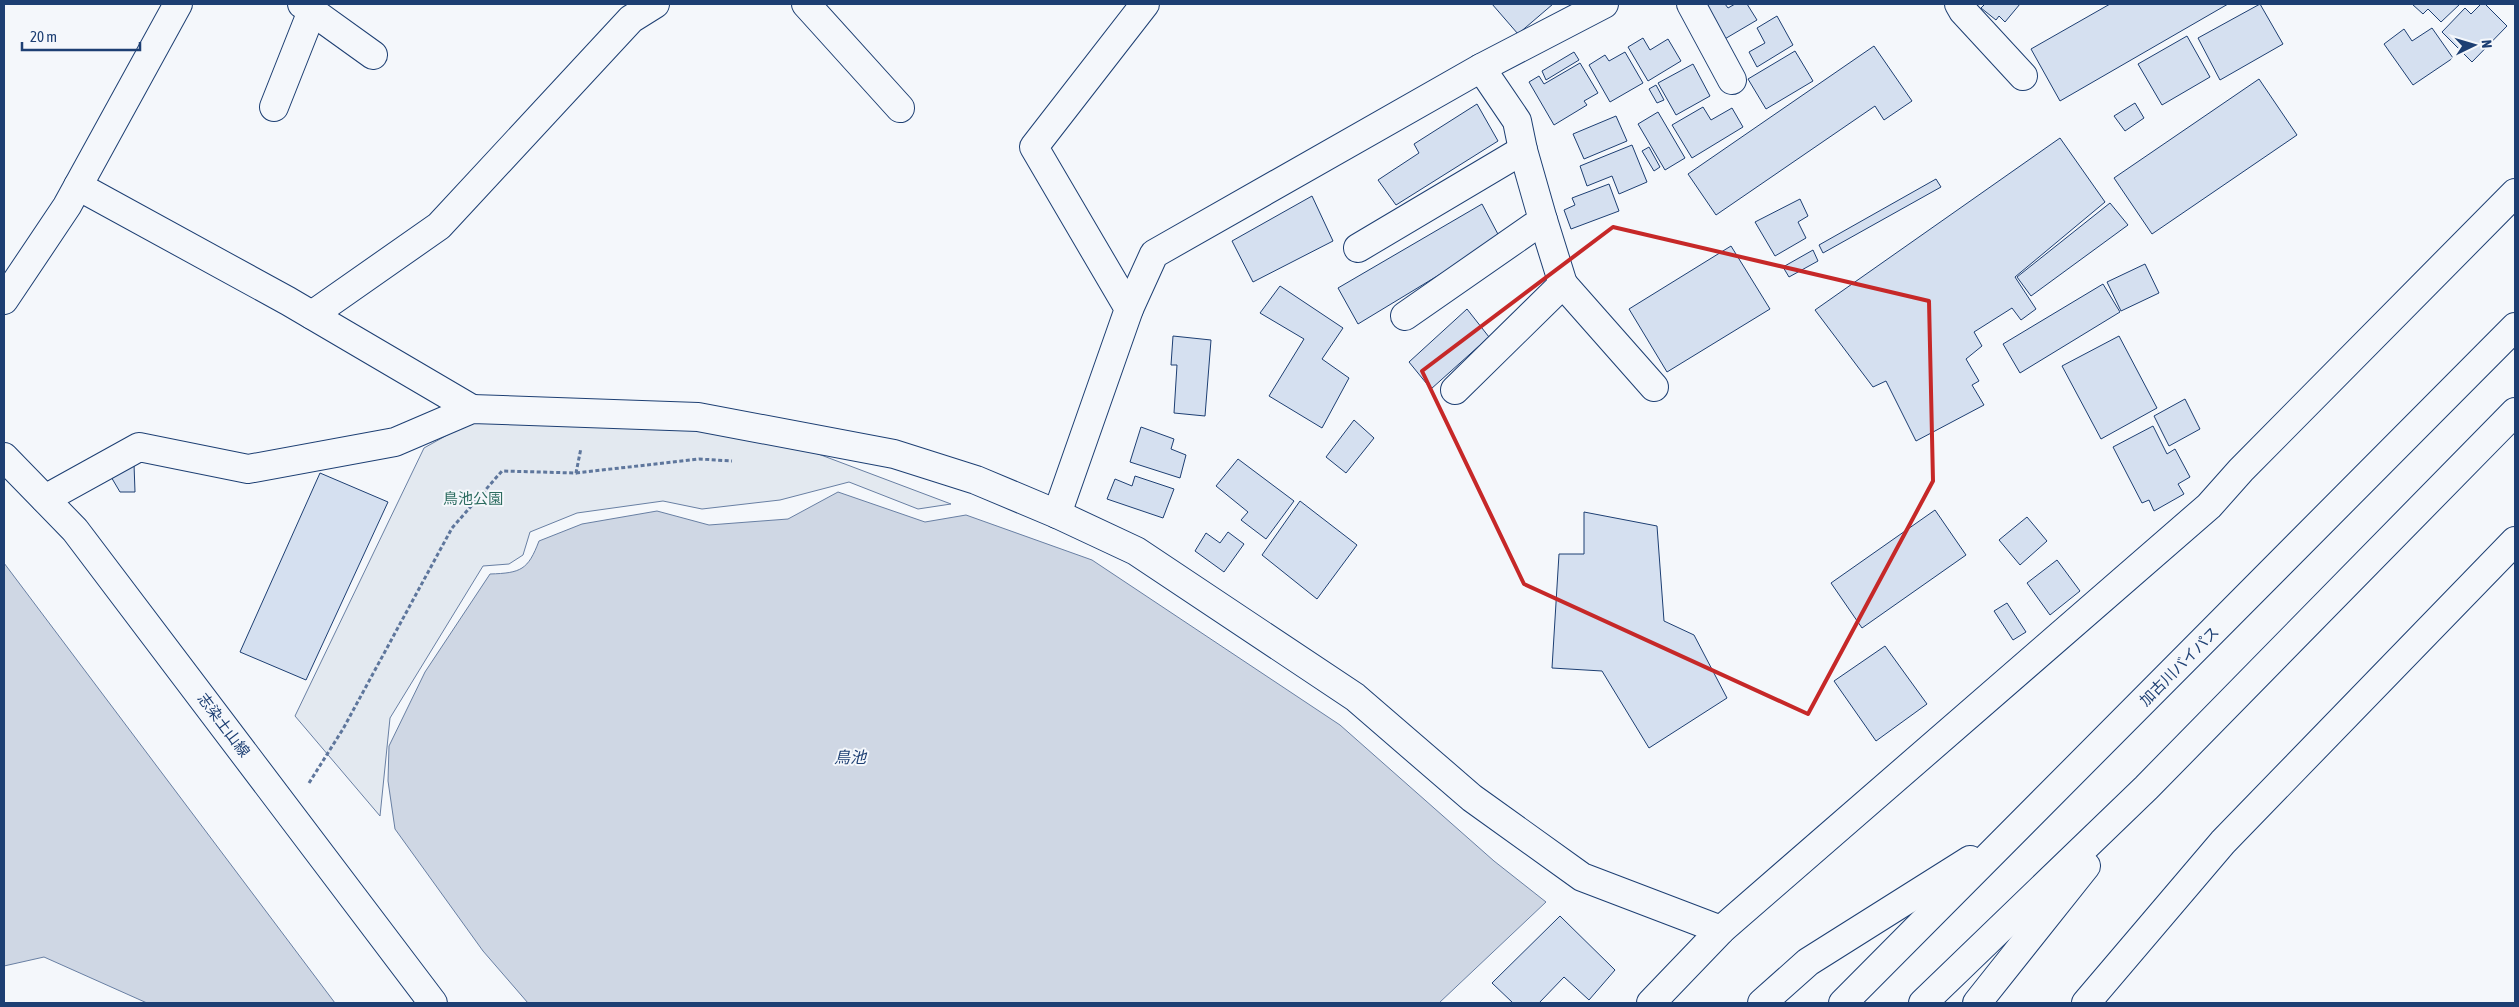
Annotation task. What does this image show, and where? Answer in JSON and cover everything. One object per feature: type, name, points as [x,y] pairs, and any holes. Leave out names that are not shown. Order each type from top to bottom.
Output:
[{"type":"main road","points":[[4,300],[67,206],[178,4]]},
{"type":"main road","points":[[312,315],[438,226],[631,19],[655,4]]},
{"type":"main road","points":[[806,4],[900,108]]},
{"type":"main road","points":[[1129,309],[1034,147],[1145,4]]},
{"type":"main road","points":[[1057,514],[1129,309],[1154,254],[1481,68],[1604,4]]},
{"type":"main road","points":[[1691,4],[1732,80]]},
{"type":"main road","points":[[1959,4],[1963,12],[2023,76]]},
{"type":"main road","points":[[274,108],[307,7],[373,55]]},
{"type":"main road","points":[[1481,68],[1517,121],[1523,150],[1563,284],[1654,387]]},
{"type":"main road","points":[[1358,248],[1523,150]]},
{"type":"main road","points":[[78,186],[312,315],[472,409]]},
{"type":"main road","points":[[1651,1003],[1722,930],[2209,506],[2240,470],[2515,193]]},
{"type":"main road","points":[[1405,316],[1543,220]]},
{"type":"main road","points":[[1455,390],[1563,284]]},
{"type":"main road","name":"加古川バイパス","points":[[1843,1003],[2515,327]]},
{"type":"main road","points":[[45,499],[139,447],[248,469],[395,442],[472,409],[698,417],[894,454],[976,480],[1057,514],[1136,551],[1355,697],[1472,798],[1582,877],[1722,930]]},
{"type":"main road","points":[[1923,1003],[2146,788],[2515,412]]},
{"type":"main road","name":"志染土山線","points":[[4,457],[75,530],[432,1003]]},
{"type":"main road","points":[[2086,1003],[2224,842],[2515,541]]},
{"type":"main road","points":[[1978,1003],[2146,788]]},
{"type":"main road","points":[[1762,1003],[1808,962],[2011,834]]},
{"type":"path","points":[[576,473],[587,413]]},
{"type":"path","points":[[290,813],[343,729],[452,528],[502,471],[576,473],[699,459],[736,461]]},
{"type":"highlighted area","points":[[1613,227],[1929,301],[1933,481],[1808,714],[1524,584],[1422,371]]},
{"type":"green space","name":"鳥池公園","points":[[474,420],[696,427],[805,449],[951,504],[918,509],[849,482],[780,500],[702,509],[663,501],[577,513],[530,532],[523,555],[509,564],[483,566],[390,718],[380,816],[295,716],[424,448]]},
{"type":"water","name":"鳥池","points":[[838,492],[925,522],[966,515],[1092,560],[1340,725],[1494,861],[1546,902],[1439,1003],[528,1003],[483,951],[395,829],[388,781],[389,746],[425,672],[490,574],[516,571],[522,568],[531,558],[539,541],[582,524],[657,511],[709,525],[788,519]]},
{"type":"water","points":[[4,563],[335,1003],[147,1003],[44,957],[4,966]]},
{"type":"building","points":[[1492,4],[1553,4],[1518,34]]},
{"type":"building","points":[[1702,4],[1725,4],[1728,8],[1735,4],[1747,4],[1757,20],[1723,40]]},
{"type":"building","points":[[1985,4],[2020,4],[2005,22],[1999,16],[1996,20],[1981,8]]},
{"type":"building","points":[[2110,4],[2228,4],[2060,101],[2031,49]]},
{"type":"building","points":[[2260,4],[2283,44],[2220,80],[2198,38]]},
{"type":"building","points":[[2412,4],[2460,4],[2441,22],[2428,9],[2423,14]]},
{"type":"building","points":[[2481,4],[2485,4],[2507,26],[2472,62],[2442,32],[2465,8],[2471,14]]},
{"type":"building","points":[[1777,16],[1793,45],[1757,67],[1749,52],[1765,43],[1757,28]]},
{"type":"building","points":[[2432,28],[2453,58],[2413,85],[2384,44],[2404,29],[2412,41]]},
{"type":"building","points":[[2187,36],[2210,77],[2162,105],[2138,64]]},
{"type":"building","points":[[1643,38],[1650,50],[1668,39],[1681,61],[1648,81],[1628,47]]},
{"type":"building","points":[[1874,46],[1912,101],[1884,120],[1875,106],[1716,215],[1688,174]]},
{"type":"building","points":[[1795,51],[1813,81],[1766,109],[1748,79]]},
{"type":"building","points":[[1574,52],[1579,60],[1546,80],[1542,71]]},
{"type":"building","points":[[1625,52],[1643,83],[1610,102],[1589,65],[1605,55],[1609,61]]},
{"type":"building","points":[[1580,63],[1598,93],[1584,101],[1587,105],[1554,125],[1529,82],[1539,76],[1544,84]]},
{"type":"building","points":[[1693,64],[1710,96],[1676,115],[1658,83]]},
{"type":"building","points":[[2259,79],[2297,135],[2152,234],[2114,178]]},
{"type":"building","points":[[1656,85],[1664,100],[1657,103],[1649,89]]},
{"type":"building","points":[[2135,103],[2144,118],[2125,131],[2114,116]]},
{"type":"building","points":[[1477,104],[1498,141],[1396,205],[1378,180],[1419,153],[1414,144]]},
{"type":"building","points":[[1703,107],[1711,120],[1732,108],[1743,127],[1692,158],[1672,125]]},
{"type":"building","points":[[1658,112],[1685,158],[1665,170],[1638,124]]},
{"type":"building","points":[[1616,116],[1627,141],[1584,159],[1573,134]]},
{"type":"building","points":[[2060,138],[2105,202],[2015,277],[2036,309],[2021,320],[2012,308],[1974,332],[1982,346],[1966,359],[1979,381],[1972,385],[1984,405],[1916,441],[1886,381],[1873,387],[1815,310]]},
{"type":"building","points":[[1632,145],[1647,182],[1619,194],[1612,176],[1587,186],[1580,166]]},
{"type":"building","points":[[1649,147],[1660,167],[1654,171],[1642,151]]},
{"type":"building","points":[[1936,179],[1941,187],[1823,253],[1819,245]]},
{"type":"building","points":[[1609,184],[1619,211],[1571,229],[1564,210],[1575,205],[1572,198]]},
{"type":"building","points":[[1312,196],[1333,241],[1253,282],[1232,241]]},
{"type":"building","points":[[1800,199],[1808,216],[1798,222],[1806,238],[1775,256],[1755,222]]},
{"type":"building","points":[[2110,203],[2128,225],[2031,296],[2017,277]]},
{"type":"building","points":[[1482,204],[1500,238],[1358,324],[1338,288]]},
{"type":"building","points":[[1731,246],[1770,309],[1667,372],[1629,309]]},
{"type":"building","points":[[1813,250],[1818,261],[1789,277],[1783,267]]},
{"type":"building","points":[[2145,264],[2159,293],[2121,311],[2107,282]]},
{"type":"building","points":[[2103,284],[2120,312],[2020,373],[2003,344]]},
{"type":"building","points":[[1280,286],[1343,328],[1322,359],[1349,378],[1322,428],[1269,396],[1304,339],[1260,313]]},
{"type":"building","points":[[1467,309],[1489,337],[1431,389],[1409,362]]},
{"type":"building","points":[[1173,336],[1211,340],[1205,416],[1174,413],[1177,365],[1171,365]]},
{"type":"building","points":[[2119,336],[2157,408],[2101,439],[2062,366]]},
{"type":"building","points":[[2185,399],[2200,429],[2169,446],[2154,416]]},
{"type":"building","points":[[1354,420],[1374,438],[1346,473],[1326,457]]},
{"type":"building","points":[[2153,426],[2167,454],[2175,449],[2190,477],[2178,484],[2184,494],[2154,511],[2149,500],[2142,503],[2113,447]]},
{"type":"building","points":[[1141,427],[1174,439],[1171,449],[1186,455],[1180,478],[1130,462]]},
{"type":"building","points":[[1238,459],[1294,501],[1266,539],[1241,520],[1248,512],[1216,486]]},
{"type":"building","points":[[134,464],[135,492],[120,492],[107,470]]},
{"type":"building","points":[[320,473],[388,502],[306,680],[240,652]]},
{"type":"building","points":[[1135,476],[1174,489],[1163,518],[1107,499],[1115,479],[1132,486]]},
{"type":"building","points":[[1300,501],[1357,545],[1317,599],[1262,555]]},
{"type":"building","points":[[1935,510],[1966,555],[1862,628],[1831,583]]},
{"type":"building","points":[[1584,512],[1657,526],[1664,621],[1694,635],[1727,698],[1649,748],[1602,671],[1552,668],[1559,554],[1584,554]]},
{"type":"building","points":[[2027,517],[2047,541],[2020,565],[1999,540]]},
{"type":"building","points":[[1228,532],[1244,544],[1224,572],[1195,551],[1206,533],[1220,543]]},
{"type":"building","points":[[2057,560],[2080,591],[2050,615],[2027,583]]},
{"type":"building","points":[[2007,603],[2026,632],[2013,640],[1994,611]]},
{"type":"building","points":[[1885,646],[1927,704],[1876,741],[1834,681]]},
{"type":"building","points":[[1560,916],[1615,970],[1589,1000],[1564,977],[1539,1003],[1513,1003],[1492,983]]}]
